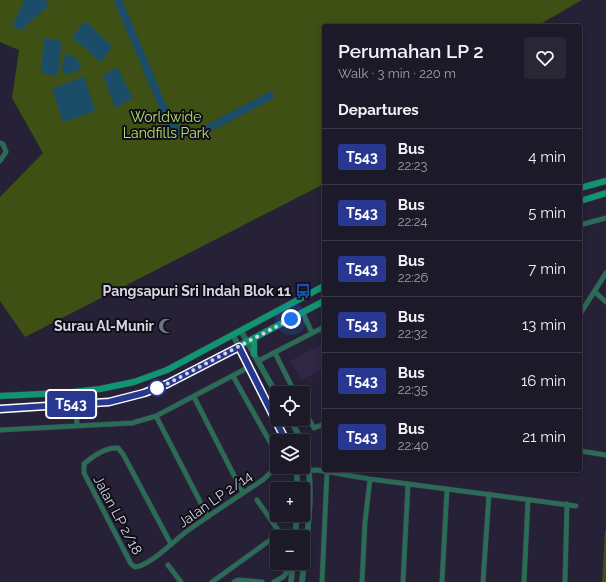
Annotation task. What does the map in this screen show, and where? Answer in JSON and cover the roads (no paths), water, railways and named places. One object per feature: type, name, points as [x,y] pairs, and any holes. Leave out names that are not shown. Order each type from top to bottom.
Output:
[{"type":"main road","points":[[582,187],[606,181]]},
{"type":"main road","points":[[582,200],[606,193]]},
{"type":"main road","points":[[0,396],[63,393],[100,389],[134,382],[167,370],[322,287]]},
{"type":"main road","points":[[0,409],[109,402],[144,393],[167,384],[322,303]]},
{"type":"main road","points":[[254,339],[254,354]]},
{"type":"main road","points":[[63,393],[63,405]]},
{"type":"street","points":[[0,143],[3,144],[6,152],[0,161]]},
{"type":"street","points":[[582,224],[606,218]]},
{"type":"street","points":[[582,311],[606,273]]},
{"type":"street","points":[[595,292],[606,302]]},
{"type":"street","points":[[303,313],[312,333]]},
{"type":"street","points":[[258,361],[322,328]]},
{"type":"street","points":[[241,331],[272,386]]},
{"type":"street","points":[[232,335],[282,434]]},
{"type":"street","points":[[275,353],[292,386]]},
{"type":"street","points":[[0,430],[132,423],[156,416],[249,367]]},
{"type":"street","name":"Jalan LP 2/14","points":[[142,566],[188,530],[272,472],[276,461],[275,451],[233,376]]},
{"type":"street","points":[[194,397],[243,493]]},
{"type":"street","points":[[76,404],[77,425]]},
{"type":"street","points":[[156,416],[208,517]]},
{"type":"street","points":[[310,421],[314,428],[322,425]]},
{"type":"street","name":"Jalan LP 2/18","points":[[142,566],[135,567],[131,564],[84,473],[84,464],[90,459],[111,447],[118,448],[123,454],[171,544]]},
{"type":"street","points":[[582,451],[606,455]]},
{"type":"street","points":[[310,471],[322,472]]},
{"type":"street","points":[[322,582],[327,472],[576,506]]},
{"type":"street","points":[[302,582],[310,505],[308,474]]},
{"type":"street","points":[[362,582],[365,522],[370,479]]},
{"type":"street","points":[[403,582],[408,484]]},
{"type":"street","points":[[442,582],[447,489]]},
{"type":"street","points":[[483,582],[488,494]]},
{"type":"street","points":[[212,582],[280,533],[257,500]]},
{"type":"street","points":[[524,582],[528,500]]},
{"type":"street","points":[[564,582],[568,504]]},
{"type":"street","points":[[168,565],[181,582]]},
{"type":"street","points":[[274,582],[283,577],[288,570]]},
{"type":"street","points":[[291,582],[292,570]]},
{"type":"street","points":[[234,582],[238,580],[262,582]]},
{"type":"water","points":[[24,0],[45,0],[49,5],[22,30],[14,28],[13,25]]},
{"type":"water","points":[[85,21],[113,47],[100,62],[72,37]]},
{"type":"water","points":[[44,38],[62,41],[58,76],[41,73]]},
{"type":"water","points":[[66,54],[74,57],[80,63],[81,68],[76,72],[65,74],[63,72],[62,63]]},
{"type":"water","points":[[117,67],[133,98],[115,108],[103,75]]},
{"type":"water","points":[[84,76],[95,109],[93,112],[63,122],[52,89]]},
{"type":"waterway","points":[[118,0],[168,119],[177,130],[190,134],[199,133],[270,96]]},
{"type":"place","name":"Pangsapuri Sri Indah Blok 11","points":[[303,291]]},
{"type":"place","name":"Surau Al-Munir","points":[[166,326]]},
{"type":"park label","name":"Worldwide Landfills Park","points":[[166,126]]}]
